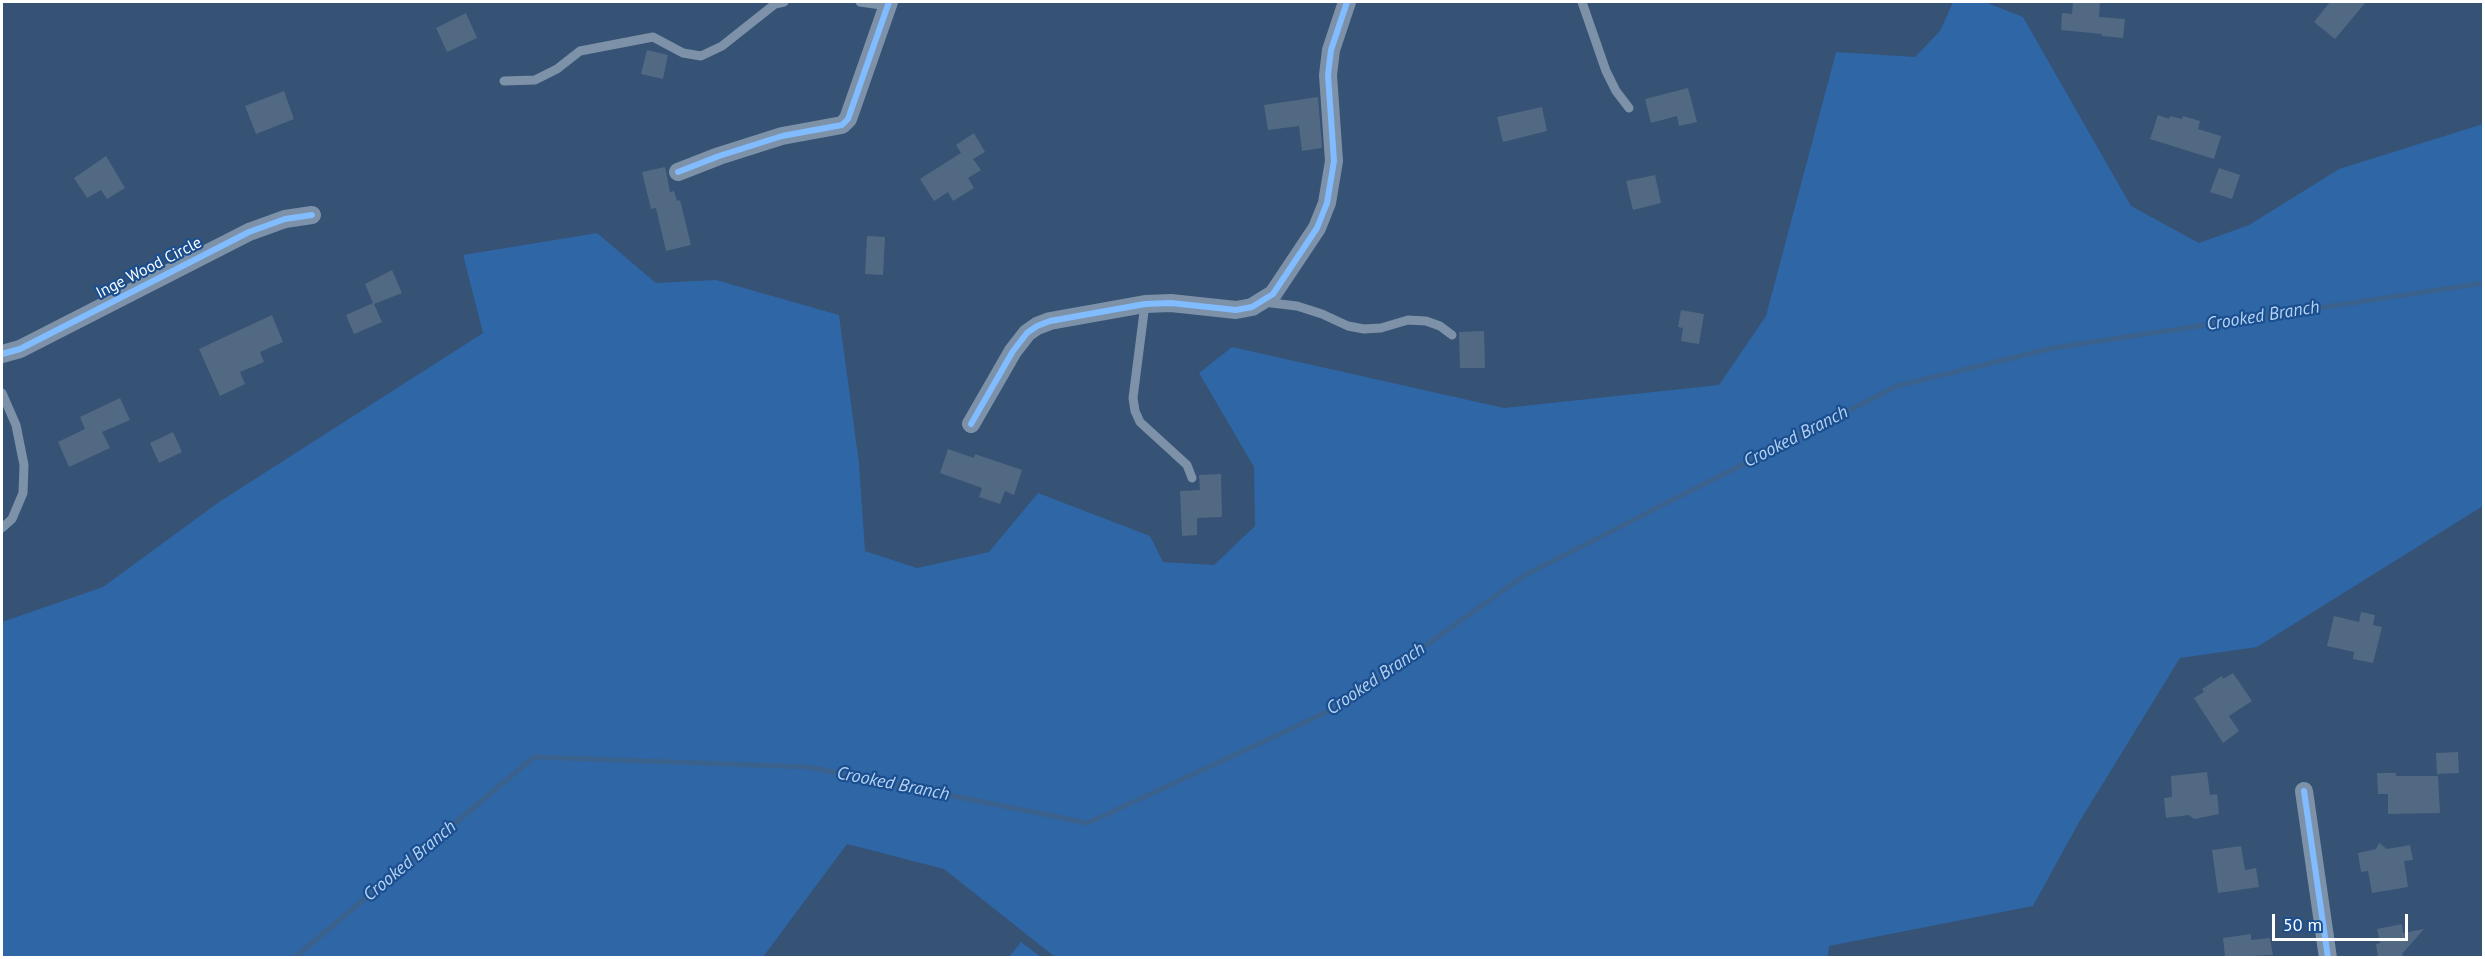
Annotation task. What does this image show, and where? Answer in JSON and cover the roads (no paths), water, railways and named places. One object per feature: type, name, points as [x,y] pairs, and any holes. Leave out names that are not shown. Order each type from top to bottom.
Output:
[{"type":"street","points":[[971,423],[1013,351],[1037,326],[1050,321],[1145,304],[1171,303],[1236,310],[1262,302],[1274,294],[1317,228],[1327,203],[1334,161],[1328,75],[1331,50],[1347,2]]},
{"type":"street","points":[[678,172],[782,136],[842,125],[848,119],[888,4]]},
{"type":"street","name":"Inge Wood Circle","points":[[2,354],[20,349],[249,232],[285,219],[312,215]]},
{"type":"street","points":[[2304,791],[2328,957]]},
{"type":"lane","points":[[504,81],[535,80],[557,69],[580,51],[653,38],[683,54],[701,56],[722,46],[775,4],[784,2]]},
{"type":"lane","points":[[860,2],[888,4]]},
{"type":"lane","points":[[1582,2],[1606,71],[1616,91],[1629,108]]},
{"type":"lane","points":[[1262,302],[1297,306],[1323,314],[1348,326],[1364,329],[1381,328],[1408,320],[1426,321],[1452,334]]},
{"type":"lane","points":[[1145,304],[1133,398],[1135,411],[1140,422],[1187,465],[1192,478]]},
{"type":"lane","points":[[2,393],[16,425],[24,465],[22,493],[12,519],[2,528]]},
{"type":"waterway","name":"Crooked Branch","points":[[294,958],[534,757],[809,767],[1088,823],[1340,706],[1525,575],[1897,386],[2053,348],[2484,283]]}]
